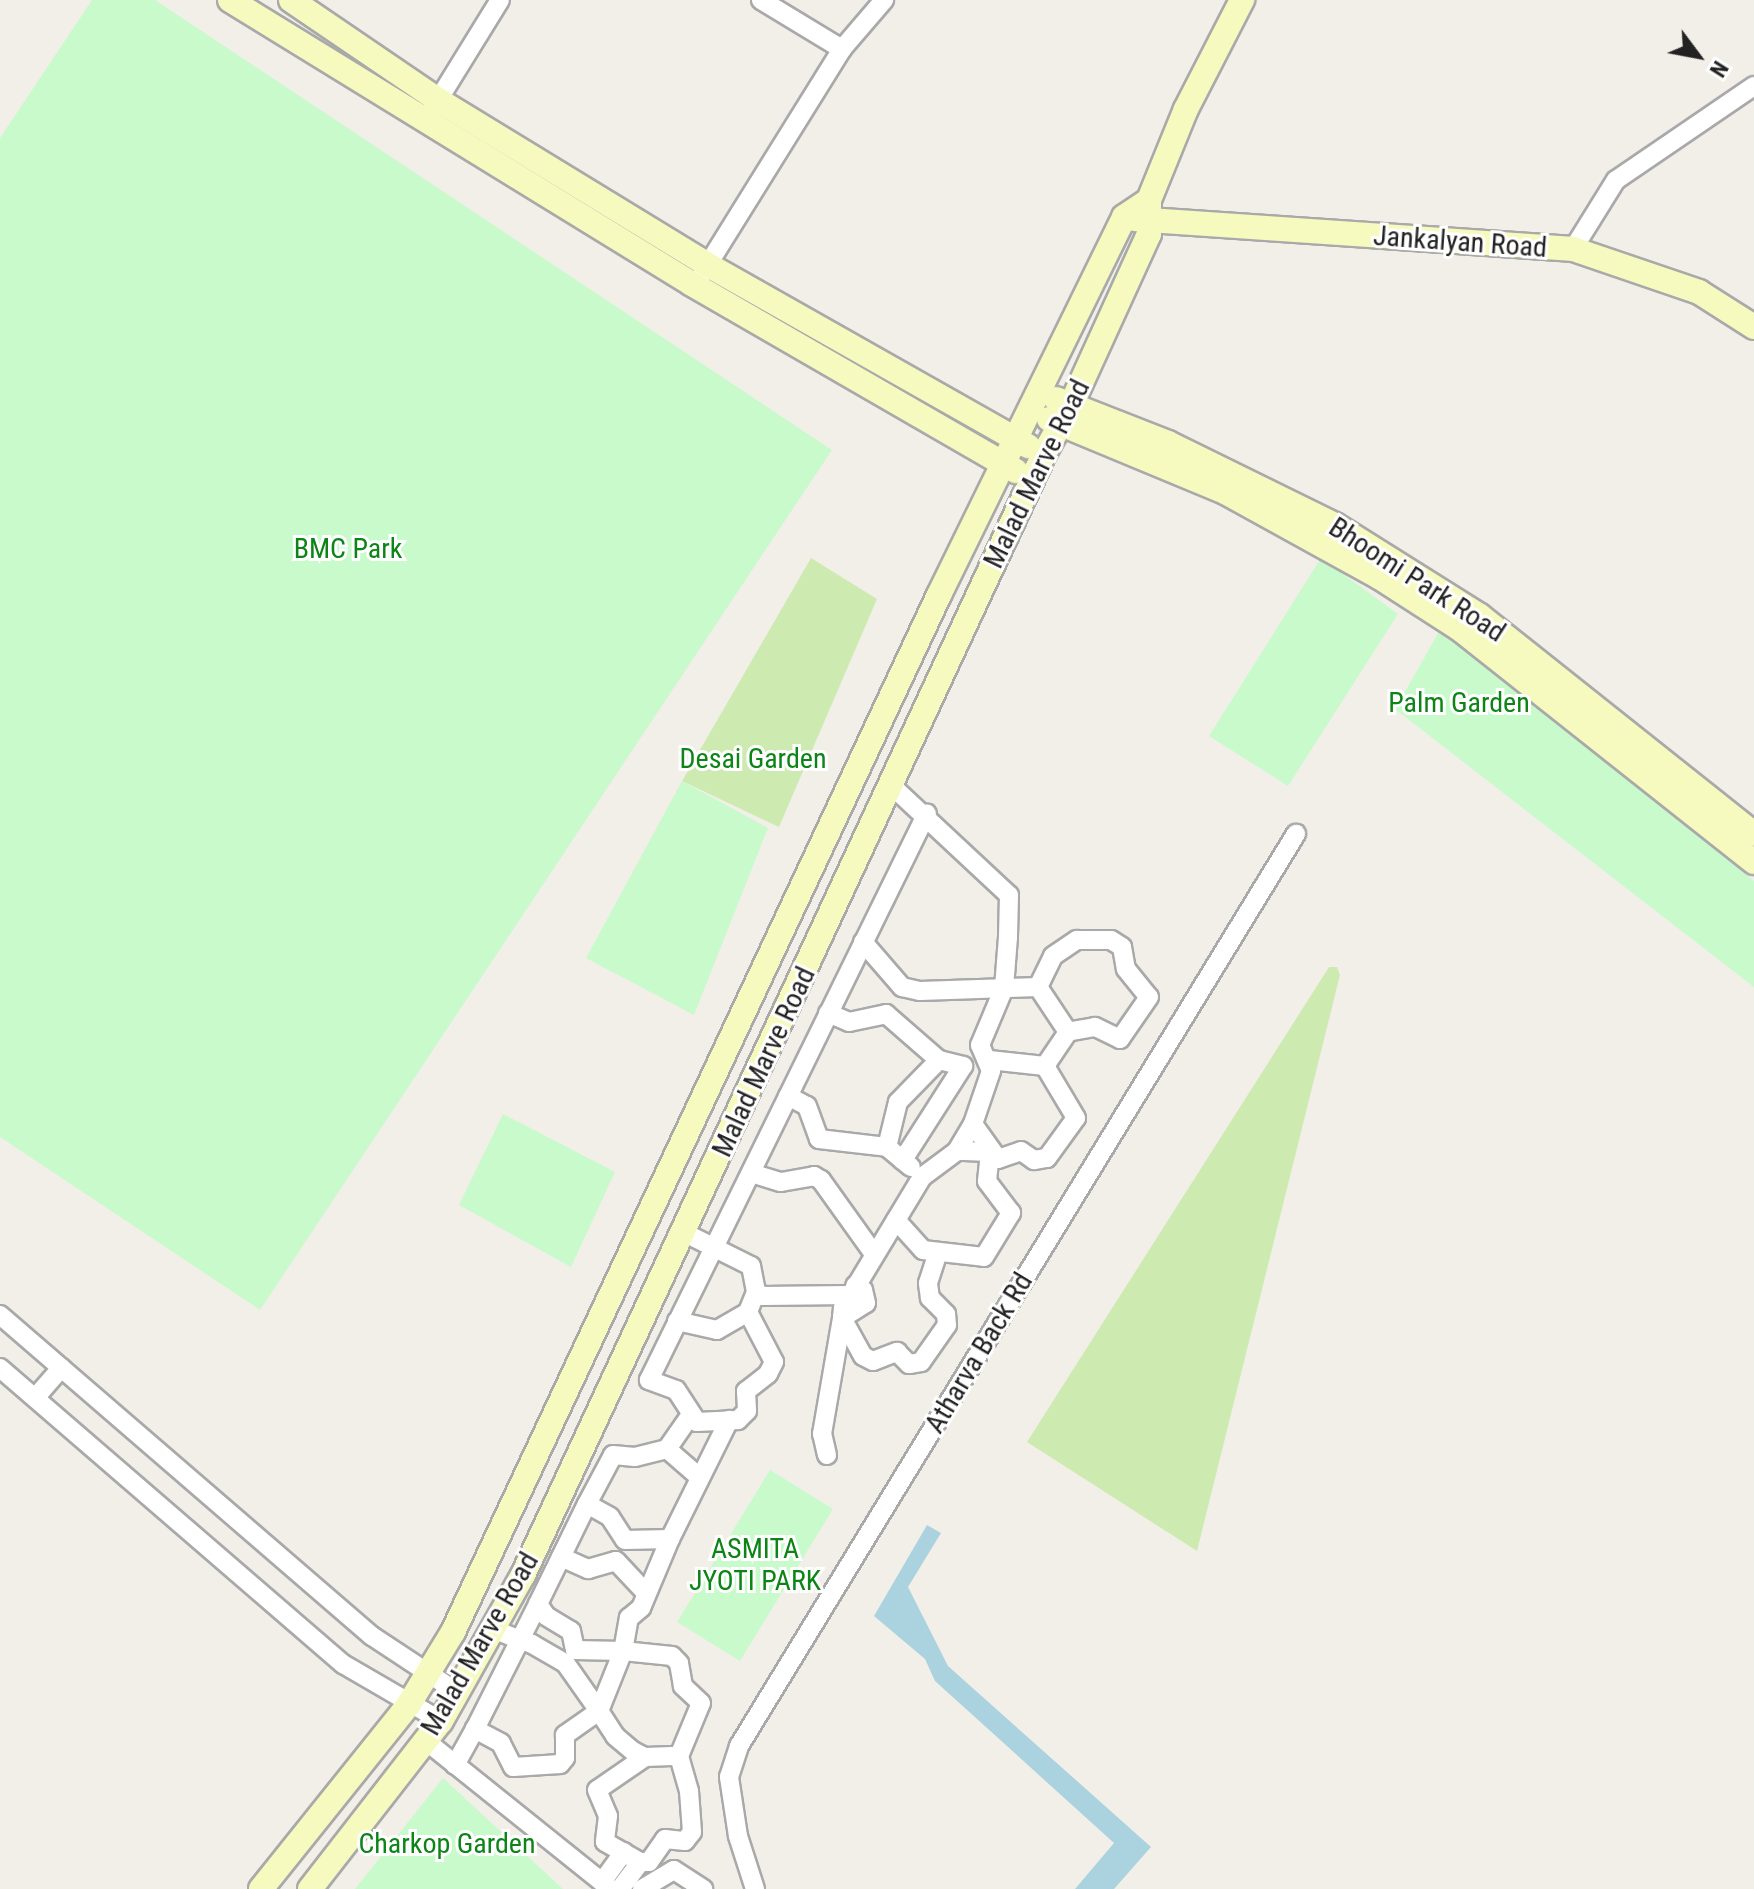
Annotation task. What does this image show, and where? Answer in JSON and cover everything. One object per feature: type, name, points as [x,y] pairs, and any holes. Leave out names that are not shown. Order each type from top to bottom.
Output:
[{"type":"main road","points":[[230,0],[423,122],[701,275],[1016,441],[1045,452]]},
{"type":"main road","points":[[291,0],[701,275],[1032,481]]},
{"type":"main road","name":"Malad Marve Road","points":[[310,1889],[441,1721],[493,1629],[893,787],[1045,452],[1067,414],[1149,234],[1149,211],[1186,109],[1242,0]]},
{"type":"main road","name":"Jankalyan Road","points":[[1124,217],[1149,211],[1573,249],[1699,292],[1754,327]]},
{"type":"main road","name":"Malad Marve Road","points":[[261,1889],[409,1704],[491,1557],[944,585],[1124,217]]},
{"type":"main road","points":[[1034,402],[1215,477],[1263,501],[1323,547],[1404,581],[1473,625],[1527,667],[1567,714],[1655,770],[1706,810],[1754,862]]},
{"type":"main road","name":"Bhoomi Park Road","points":[[1263,501],[1335,525],[1404,581]]},
{"type":"main road","points":[[1323,547],[1335,525]]},
{"type":"main road","points":[[944,585],[977,601]]},
{"type":"main road","name":"Bhoomi Park Road","points":[[1527,667],[1582,695],[1655,770]]},
{"type":"main road","points":[[1567,714],[1582,695]]},
{"type":"main road","points":[[877,732],[909,751]]},
{"type":"main road","points":[[1706,810],[1754,834]]},
{"type":"street","points":[[423,122],[500,0]]},
{"type":"street","points":[[761,0],[842,49]]},
{"type":"street","points":[[701,275],[842,49],[884,0]]},
{"type":"street","points":[[1573,249],[1616,180],[1754,86]]},
{"type":"street","points":[[827,1455],[822,1434],[842,1318],[852,1290],[922,1177],[957,1151],[973,1124],[991,1071],[989,1060],[980,1045],[1004,988],[1009,895],[927,813],[893,787]]},
{"type":"street","points":[[748,1312],[774,1362],[746,1391],[747,1411],[738,1420],[697,1422],[690,1416],[676,1390],[649,1380],[927,813]]},
{"type":"street","name":"Atharva Back Rd","points":[[755,1889],[738,1836],[729,1777],[739,1746],[1296,834]]},
{"type":"street","points":[[1038,987],[1053,956],[1077,940],[1111,940],[1122,947],[1126,969],[1149,997],[1120,1039],[1095,1027],[1068,1032],[1045,1066]]},
{"type":"street","points":[[863,942],[902,987],[920,991],[1038,987]]},
{"type":"street","points":[[1038,987],[1068,1032]]},
{"type":"street","points":[[828,1013],[849,1022],[886,1014],[939,1060],[963,1066],[903,1160]]},
{"type":"street","points":[[887,1147],[898,1102],[939,1060]]},
{"type":"street","points":[[989,1060],[1045,1066]]},
{"type":"street","points":[[973,1124],[990,1152],[998,1159],[1021,1151],[1034,1160],[1047,1158],[1076,1118],[1045,1066]]},
{"type":"street","points":[[788,1096],[807,1106],[819,1139],[887,1147],[922,1177]]},
{"type":"street","points":[[957,1151],[990,1152]]},
{"type":"street","points":[[896,1220],[914,1243],[938,1253],[963,1251],[984,1257],[1011,1213],[987,1181],[990,1152]]},
{"type":"street","points":[[751,1173],[781,1182],[814,1176],[821,1180],[874,1254]]},
{"type":"street","points":[[677,1321],[717,1330],[748,1312],[756,1292],[751,1266],[683,1232]]},
{"type":"street","points":[[842,1318],[863,1356],[873,1361],[897,1352],[909,1364],[921,1362],[947,1325],[946,1314],[930,1298],[928,1283],[938,1253]]},
{"type":"street","points":[[756,1292],[852,1290]]},
{"type":"street","points":[[0,1315],[372,1636],[426,1676],[457,1692]]},
{"type":"street","points":[[0,1368],[343,1664],[441,1721]]},
{"type":"street","points":[[35,1398],[61,1368]]},
{"type":"street","points":[[455,1765],[613,1455],[635,1457],[667,1449],[690,1416]]},
{"type":"street","points":[[475,1729],[501,1743],[513,1767],[560,1764],[565,1758],[567,1731],[599,1711],[623,1651],[629,1618],[641,1608],[697,1475],[729,1420]]},
{"type":"street","points":[[667,1449],[697,1475]]},
{"type":"street","points":[[587,1504],[610,1517],[625,1540],[670,1539]]},
{"type":"street","points":[[561,1557],[588,1569],[609,1559],[616,1561],[646,1593]]},
{"type":"street","points":[[538,1604],[546,1616],[571,1631],[575,1650],[672,1656],[679,1663],[683,1686],[701,1703],[679,1756],[689,1791],[692,1832],[685,1841],[665,1839],[649,1862],[632,1857],[605,1842],[608,1816],[597,1790],[645,1757],[679,1756]]},
{"type":"street","points":[[493,1629],[566,1664],[615,1736],[645,1757]]},
{"type":"street","points":[[426,1741],[606,1886],[632,1857]]},
{"type":"street","points":[[620,1889],[632,1857]]},
{"type":"street","points":[[642,1889],[674,1870],[703,1889]]},
{"type":"green space","name":"BMC Park","points":[[92,0],[155,0],[832,450],[260,1310],[0,1137],[0,138]]},
{"type":"green space","name":"Desai Garden","points":[[811,558],[877,599],[779,827],[682,781]]},
{"type":"green space","points":[[1321,558],[1398,614],[1288,786],[1209,736]]},
{"type":"green space","name":"Palm Garden","points":[[1440,630],[1754,881],[1754,987],[1395,709]]},
{"type":"green space","points":[[682,781],[768,828],[694,1015],[586,958]]},
{"type":"green space","points":[[1329,967],[1337,967],[1340,975],[1197,1551],[1027,1442]]},
{"type":"green space","points":[[503,1114],[615,1172],[571,1267],[459,1205]]},
{"type":"green space","name":"ASMITA JYOTI PARK","points":[[770,1470],[833,1509],[740,1661],[677,1622]]},
{"type":"green space","name":"Charkop Garden","points":[[443,1778],[563,1889],[355,1889]]},
{"type":"water","points":[[927,1525],[941,1533],[908,1587],[948,1666],[1151,1847],[1114,1889],[1075,1889],[1114,1843],[935,1681],[925,1659],[874,1616]]}]
